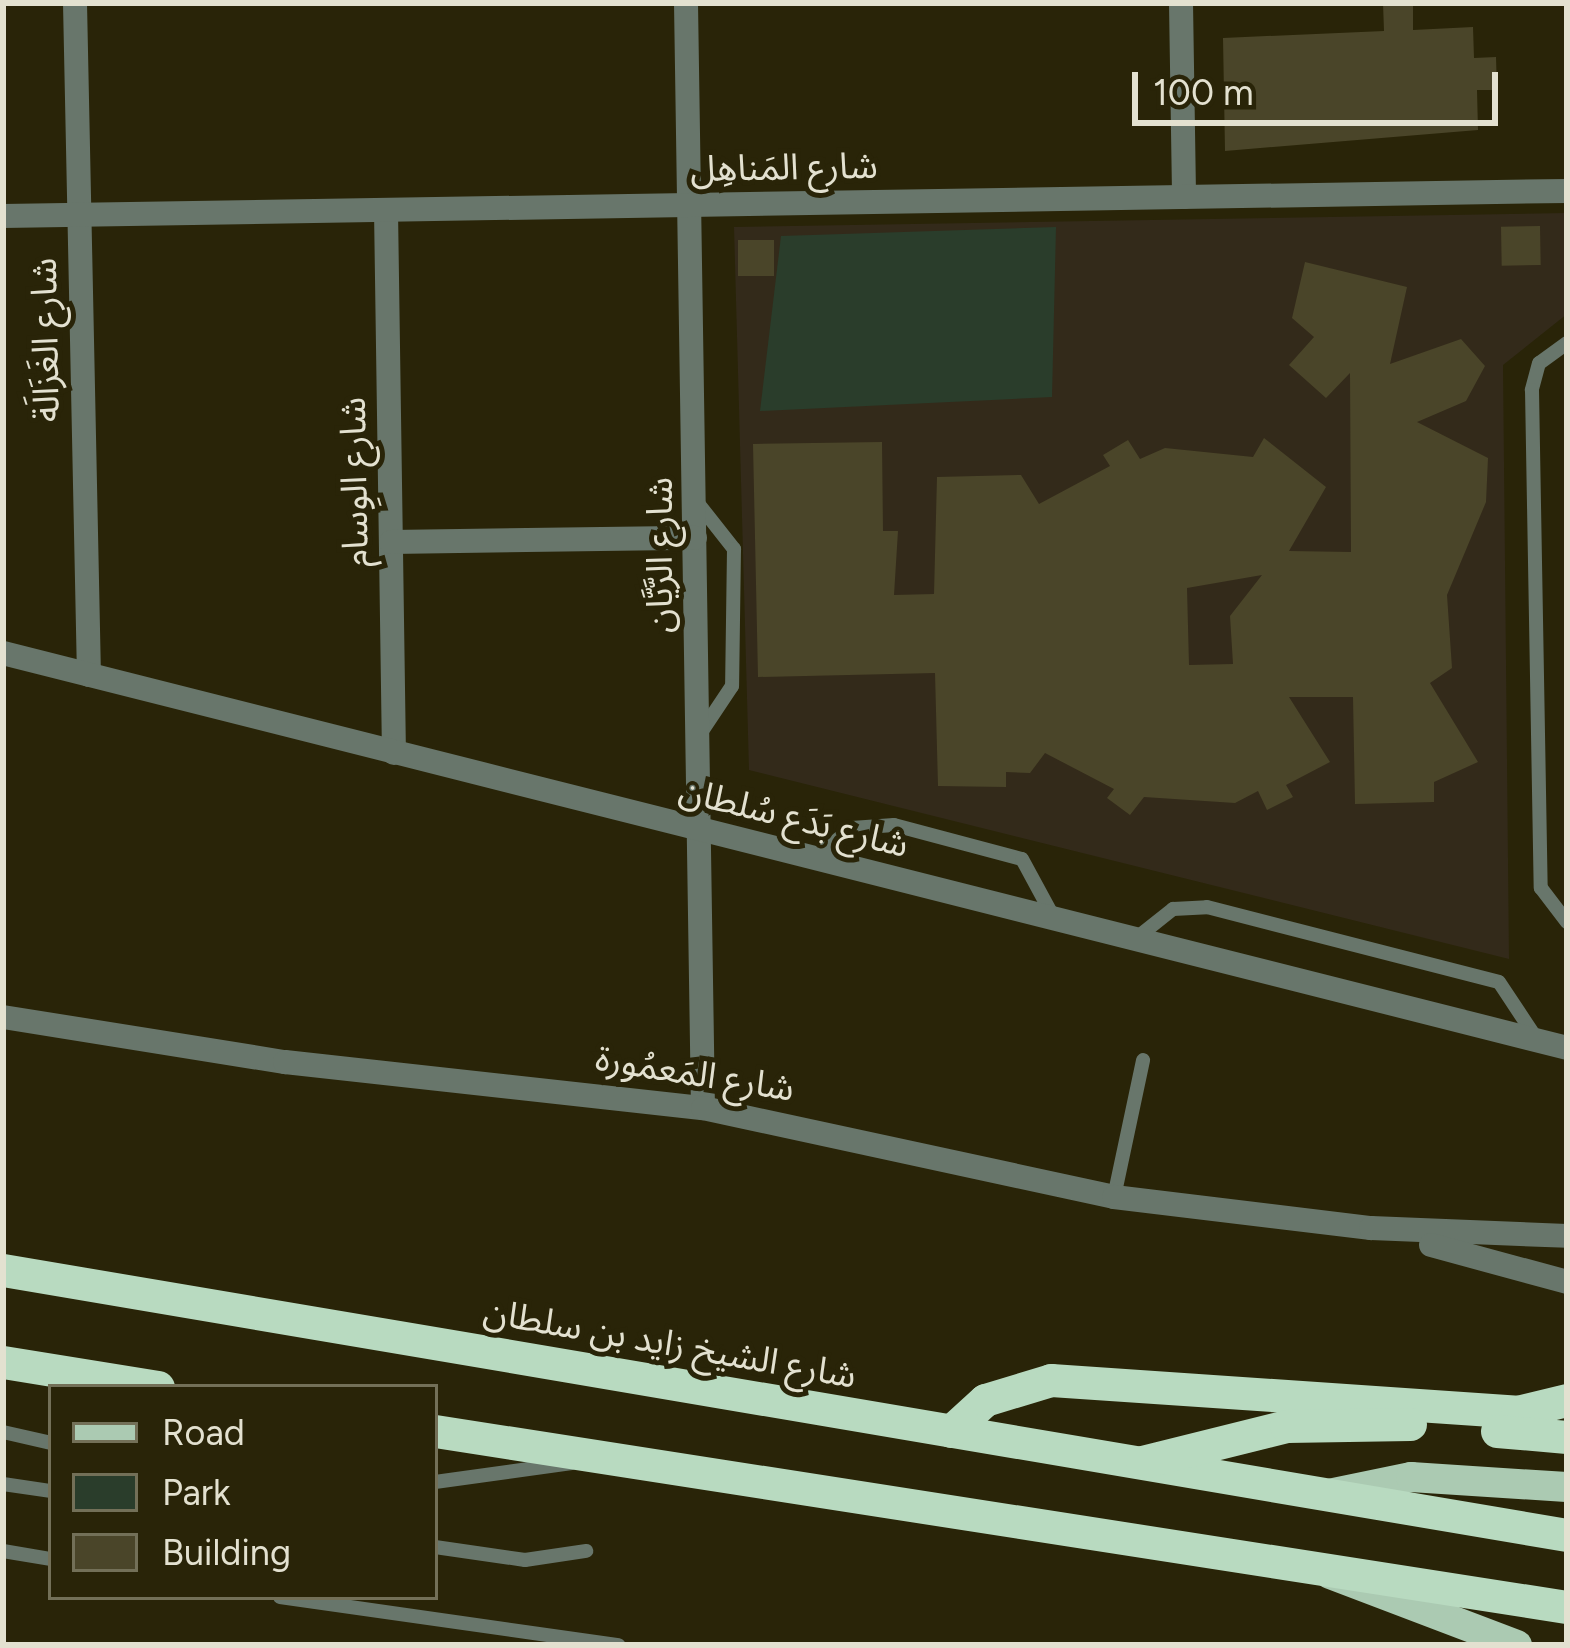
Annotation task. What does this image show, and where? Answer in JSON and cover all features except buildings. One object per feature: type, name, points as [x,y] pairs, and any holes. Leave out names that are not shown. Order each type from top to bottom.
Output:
[{"type":"highway","name":"شارع الشيخ زايد بن سلطان","points":[[3,1270],[1567,1535]]},
{"type":"highway","points":[[3,1361],[140,1384]]},
{"type":"highway","points":[[951,1431],[985,1400],[1051,1380],[1517,1412],[1567,1400]]},
{"type":"highway","points":[[1139,1463],[1330,1423],[1567,1437]]},
{"type":"highway","points":[[438,1431],[1567,1607]]},
{"type":"main road","name":"شارع الشيخ زايد بن سلطان","points":[[1323,1495],[1412,1477],[1567,1487]]},
{"type":"main road","points":[[1315,1565],[1431,1620],[1517,1645]]},
{"type":"street","name":"شارع الغَزَالَة","points":[[75,3],[89,675]]},
{"type":"street","name":"شارع الرَّيَّان","points":[[686,3],[703,1108]]},
{"type":"street","points":[[1181,3],[1184,197]]},
{"type":"street","name":"شارع المَناهِل","points":[[3,216],[1567,190]]},
{"type":"street","name":"شارع الوِسام","points":[[386,210],[394,753]]},
{"type":"street","points":[[391,542],[695,538]]},
{"type":"street","name":"شارع بَدَع سُلطان","points":[[3,653],[1567,1048]]},
{"type":"street","name":"شارع المَعمُورة","points":[[3,1017],[285,1062],[703,1108],[1114,1197],[1371,1228],[1567,1236]]},
{"type":"street","name":"شارع المَعمُورة","points":[[1371,1228],[1567,1282]]},
{"type":"lane","points":[[1567,343],[1539,362],[1532,390],[1541,887],[1567,922]]},
{"type":"lane","points":[[697,502],[734,549],[732,686],[698,736]]},
{"type":"lane","points":[[812,860],[866,823],[918,830],[1022,859],[1055,920]]},
{"type":"lane","points":[[1134,940],[1172,909],[1207,907],[1499,982],[1521,1000],[1538,1041]]},
{"type":"lane","points":[[1114,1197],[1143,1060]]},
{"type":"lane","points":[[3,1432],[48,1443]]},
{"type":"lane","points":[[438,1482],[515,1478],[591,1455]]},
{"type":"lane","points":[[3,1484],[48,1491]]},
{"type":"lane","points":[[438,1547],[525,1560],[586,1551]]},
{"type":"lane","points":[[3,1551],[48,1558]]},
{"type":"lane","points":[[301,1600],[619,1645]]},
{"type":"shaded area","points":[[1567,213],[1567,314],[1503,365],[1509,959],[749,770],[734,227]]},
{"type":"green space","points":[[1056,227],[1052,397],[760,411],[781,236]]}]
